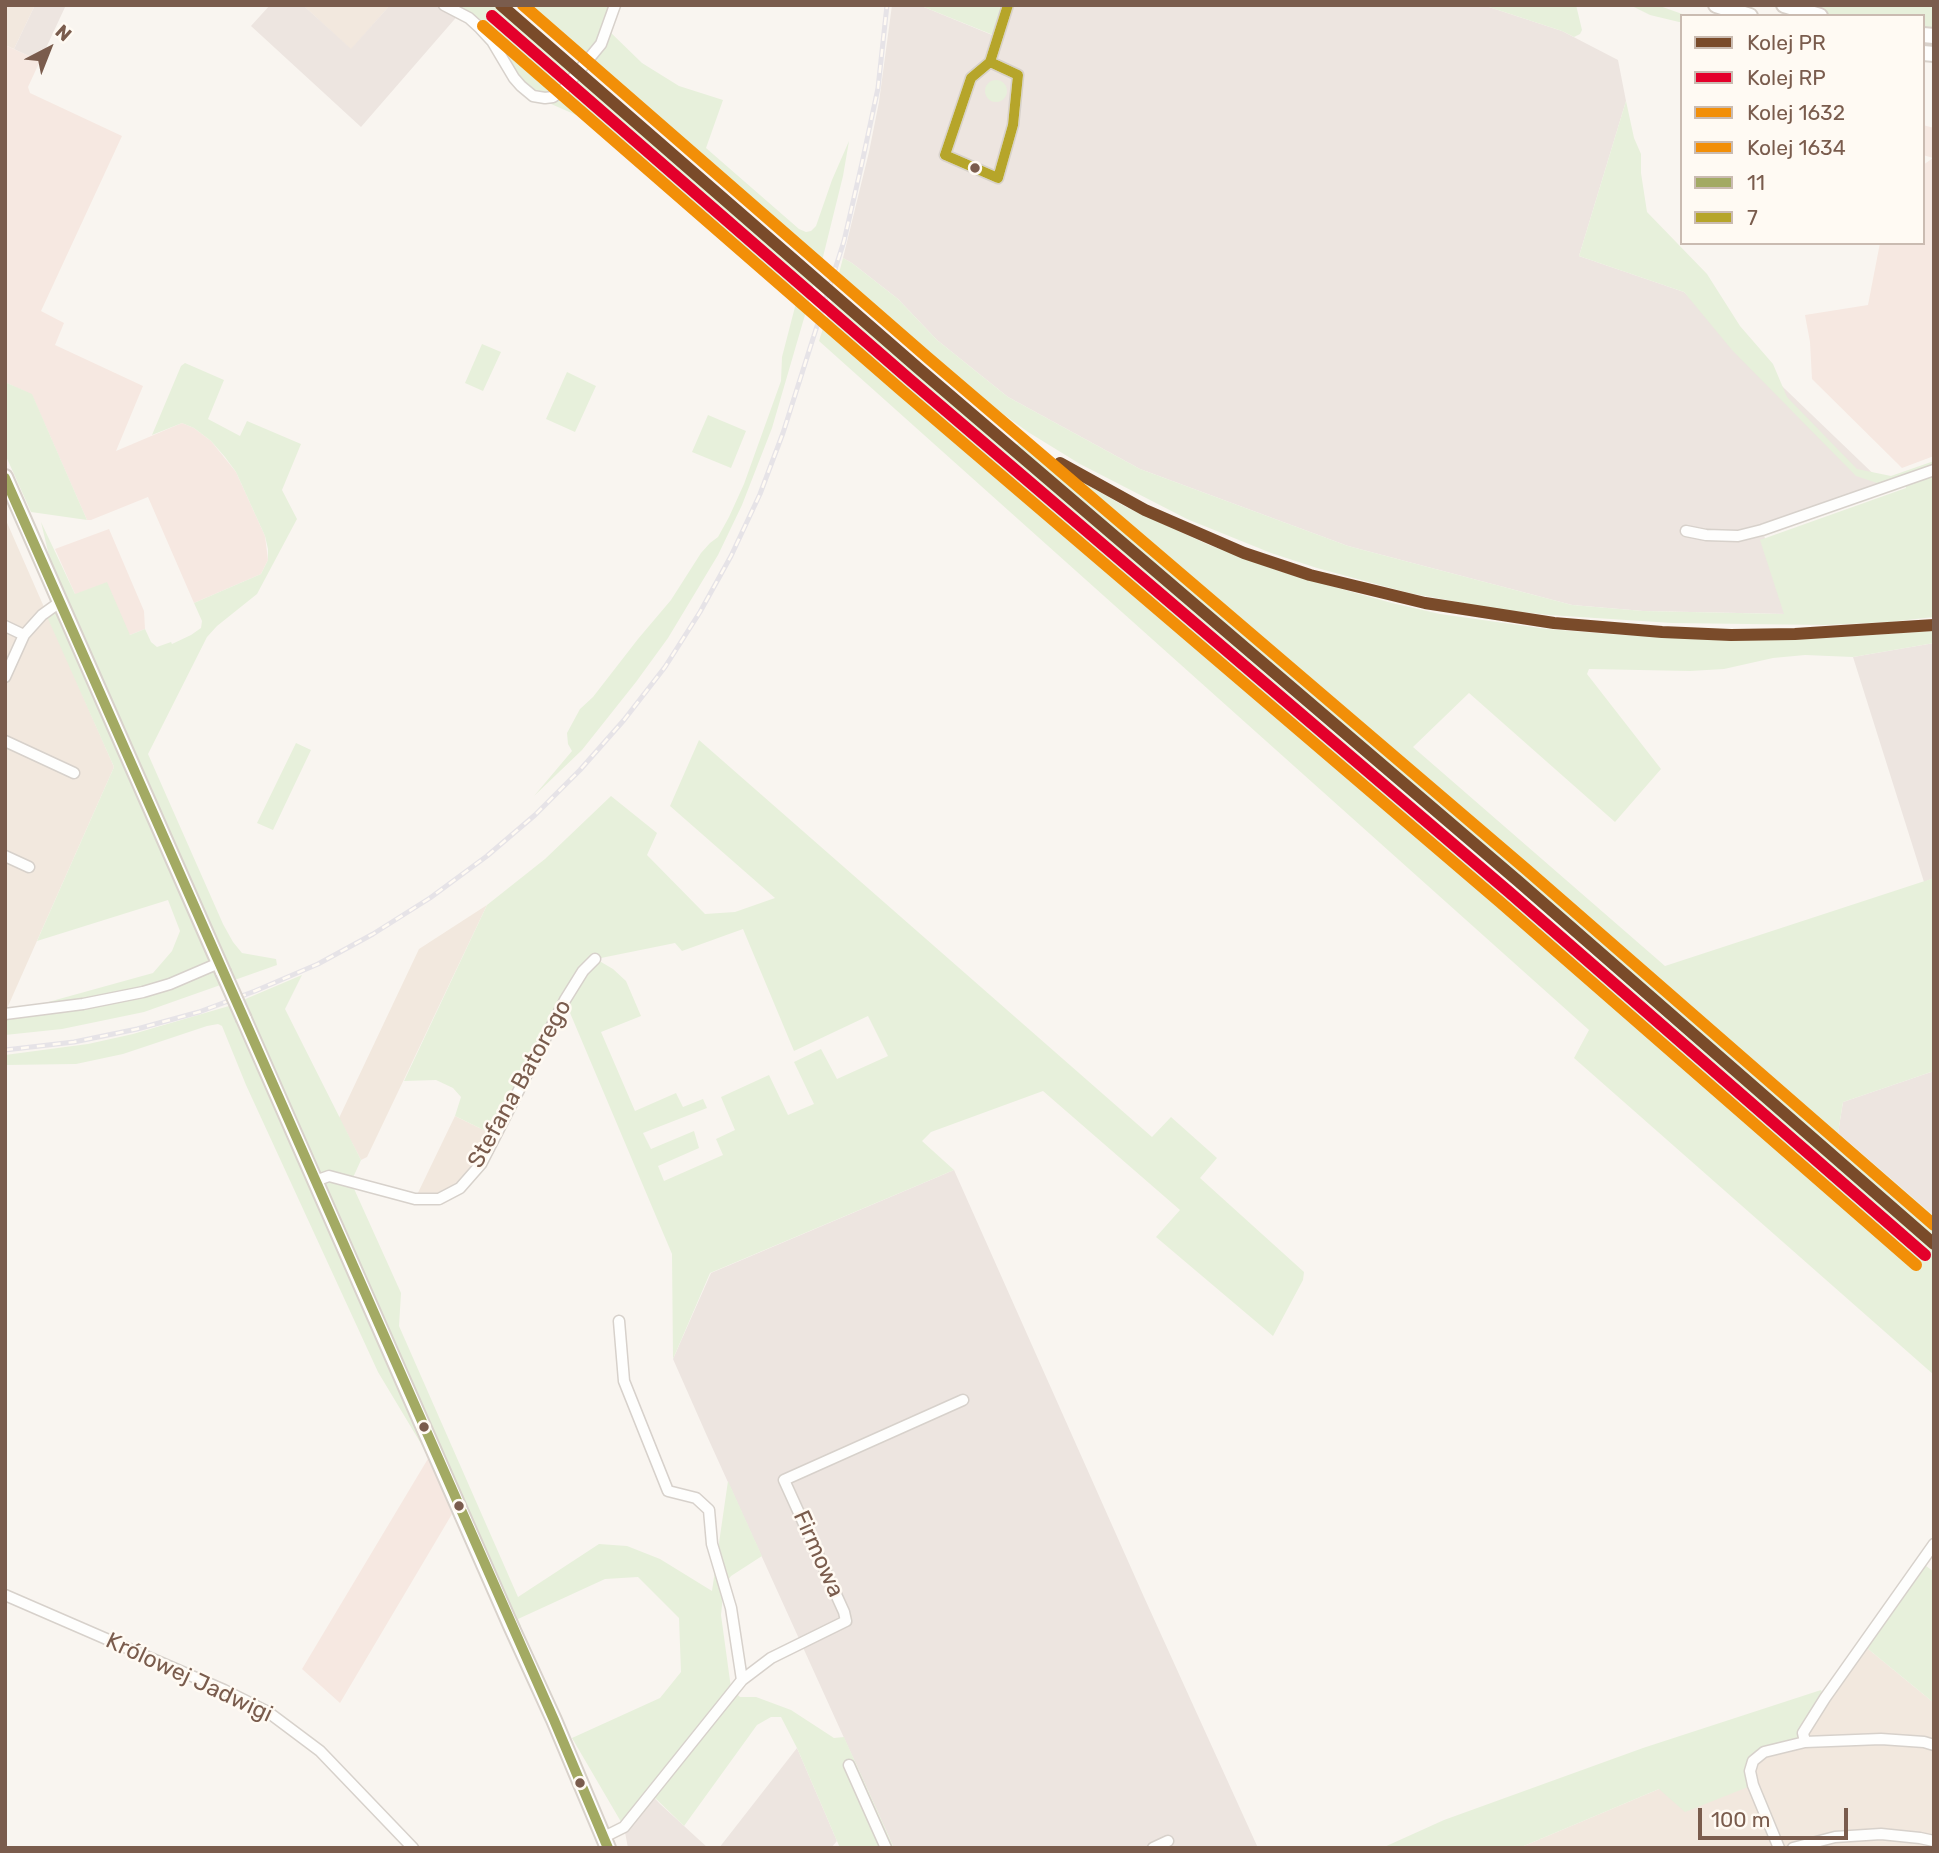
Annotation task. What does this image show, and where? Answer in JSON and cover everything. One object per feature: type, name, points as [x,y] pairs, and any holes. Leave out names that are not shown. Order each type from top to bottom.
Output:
[{"type":"main road","points":[[1716,5],[1744,14]]},
{"type":"main road","points":[[1784,5],[1813,14]]},
{"type":"main road","points":[[5,477],[606,1842]]},
{"type":"street","points":[[444,5],[469,18],[480,28],[526,91],[533,96],[545,98],[553,97],[564,89],[592,56],[601,44],[615,5]]},
{"type":"street","points":[[990,62],[1018,75],[1013,125],[998,178],[946,155],[971,78],[990,62],[1008,5]]},
{"type":"street","points":[[1686,531],[1738,536],[1934,470]]},
{"type":"street","points":[[5,677],[24,635],[42,615],[60,602]]},
{"type":"street","points":[[5,626],[24,635]]},
{"type":"street","points":[[5,741],[75,773]]},
{"type":"street","points":[[5,856],[29,867]]},
{"type":"street","name":"Stefana Batorego","points":[[315,1181],[329,1176],[415,1199],[439,1199],[460,1188],[481,1164],[565,1000],[583,971],[595,960]]},
{"type":"street","points":[[5,1014],[83,1004],[143,992],[221,967]]},
{"type":"street","points":[[619,1321],[624,1381],[668,1491],[696,1498],[709,1510],[712,1544],[731,1608],[742,1680]]},
{"type":"street","name":"Firmowa","points":[[606,1842],[624,1827],[742,1680],[771,1658],[845,1621],[844,1612],[784,1480],[963,1400]]},
{"type":"street","points":[[1805,1742],[1803,1733],[1825,1698],[1934,1544]]},
{"type":"street","name":"Królowej Jadwigi","points":[[5,1595],[268,1712],[320,1751],[413,1848]]},
{"type":"street","points":[[1779,1848],[1753,1785],[1750,1770],[1753,1761],[1764,1752],[1805,1742],[1881,1739],[1934,1745]]},
{"type":"street","points":[[849,1765],[886,1848]]},
{"type":"street","points":[[1793,1848],[1835,1837],[1881,1834],[1934,1841]]},
{"type":"street","points":[[1153,1848],[1168,1841]]},
{"type":"shaded area","points":[[5,5],[35,5],[14,49],[5,45]]},
{"type":"shaded area","points":[[35,5],[66,5],[40,61],[14,49]]},
{"type":"shaded area","points":[[270,5],[303,5],[351,49],[390,5],[444,5],[460,13],[361,127],[251,26]]},
{"type":"shaded area","points":[[303,5],[390,5],[351,50]]},
{"type":"shaded area","points":[[892,5],[919,5],[997,37],[1008,5],[1483,5],[1562,31],[1618,60],[1626,101],[1579,256],[1684,292],[1886,486],[1763,531],[1785,614],[1643,611],[1572,605],[1348,546],[1140,469],[1008,397],[937,340],[898,299],[843,258],[879,102]]},
{"type":"shaded area","points":[[5,45],[40,61],[28,87],[30,93],[122,136],[41,311],[64,323],[55,345],[143,386],[116,451],[182,423],[194,428],[211,441],[236,472],[265,536],[268,560],[261,574],[194,603],[148,497],[87,520],[32,395],[5,380]]},
{"type":"shaded area","points":[[1925,126],[1934,128],[1934,456],[1902,468],[1812,379],[1805,315],[1868,305],[1880,245],[1925,245],[1925,164],[1933,158],[1925,156]]},
{"type":"shaded area","points":[[5,518],[114,767],[5,1013]]},
{"type":"shaded area","points":[[109,529],[144,611],[145,629],[130,635],[75,594],[55,549]]},
{"type":"shaded area","points":[[1934,643],[1934,878],[1924,882],[1853,657]]},
{"type":"shaded area","points":[[487,905],[367,1157],[361,1160],[339,1118],[419,949]]},
{"type":"shaded area","points":[[1934,1071],[1934,1216],[1838,1133],[1843,1102]]},
{"type":"shaded area","points":[[455,1116],[496,1136],[460,1188],[439,1199],[415,1199]]},
{"type":"shaded area","points":[[954,1170],[1258,1848],[894,1848],[707,1436],[673,1359],[711,1273]]},
{"type":"shaded area","points":[[429,1457],[452,1514],[340,1703],[302,1669]]},
{"type":"shaded area","points":[[1862,1644],[1934,1703],[1934,1848],[1519,1848],[1659,1789],[1753,1785],[1753,1761],[1803,1733]]},
{"type":"shaded area","points":[[797,1748],[837,1841],[831,1848],[719,1848]]},
{"type":"shaded area","points":[[651,1794],[708,1848],[628,1848],[624,1827]]},
{"type":"green space","points":[[444,5],[495,5],[814,284],[772,428],[742,505],[718,555],[668,638],[636,682],[582,750],[534,796],[572,751],[567,733],[580,709],[593,697],[671,600],[701,553],[718,537],[729,517],[744,484],[781,381],[782,357],[796,303],[793,296],[601,128],[533,96],[492,41]]},
{"type":"green space","points":[[524,5],[615,5],[606,28],[642,63],[679,86],[723,100],[706,148],[799,229],[806,232],[816,226],[849,141],[821,265]]},
{"type":"green space","points":[[919,5],[1008,5],[998,37]]},
{"type":"green space","points":[[1483,5],[1576,5],[1582,30],[1574,37]]},
{"type":"green space","points":[[1630,5],[1657,5],[1682,14],[1680,14],[1680,22],[1650,15]]},
{"type":"green space","points":[[1784,5],[1934,5],[1934,36],[1925,35],[1925,14],[1813,14]]},
{"type":"green space","points":[[996,80],[1004,83],[1007,91],[1004,99],[996,102],[988,99],[985,91],[988,83]]},
{"type":"green space","points":[[1626,101],[1634,138],[1641,154],[1647,212],[1707,274],[1740,326],[1773,364],[1787,397],[1857,469],[1891,476],[1934,461],[1934,617],[1825,625],[1672,623],[1549,615],[1496,609],[1409,593],[1317,568],[1271,553],[1187,519],[1080,464],[1028,432],[967,388],[930,359],[838,277],[843,258],[898,299],[937,340],[1008,397],[1140,469],[1348,546],[1572,605],[1643,611],[1784,614],[1760,540],[1906,488],[1904,480],[1886,486],[1856,476],[1732,350],[1684,292],[1579,256]]},
{"type":"green space","points":[[832,300],[1934,1250],[1934,1375],[1574,1058],[1589,1030],[819,341]]},
{"type":"green space","points":[[482,344],[501,352],[483,391],[465,383]]},
{"type":"green space","points":[[185,363],[224,380],[208,419],[240,436],[247,421],[301,444],[282,490],[297,519],[257,594],[207,637],[148,754],[233,942],[242,953],[276,959],[277,965],[144,1012],[62,1029],[5,1035],[5,1014],[153,973],[172,951],[180,931],[168,900],[37,941],[114,767],[45,612],[55,606],[203,942],[60,602],[41,522],[75,594],[107,582],[130,635],[145,629],[151,642],[157,647],[171,642],[172,644],[201,628],[202,621],[194,603],[261,574],[268,560],[265,536],[236,472],[225,457],[211,441],[182,423],[152,435],[181,366]]},
{"type":"green space","points":[[567,372],[596,386],[575,432],[546,419]]},
{"type":"green space","points":[[5,380],[32,394],[87,520],[31,512],[5,454]]},
{"type":"green space","points":[[708,415],[746,431],[731,468],[692,452]]},
{"type":"green space","points":[[1019,442],[1126,507],[1209,545],[1279,571],[1440,614],[1547,629],[1700,638],[1825,638],[1934,631],[1934,643],[1853,657],[1805,655],[1773,658],[1724,669],[1690,671],[1589,669],[1587,674],[1661,769],[1615,822],[1469,693],[1413,747],[1665,966],[1934,878],[1934,1071],[1843,1102],[1838,1133],[1934,1216],[1934,1238],[1015,447]]},
{"type":"green space","points":[[699,740],[1152,1137],[1171,1117],[1217,1158],[1200,1178],[1304,1272],[1303,1280],[1273,1336],[1156,1237],[1180,1210],[1043,1091],[931,1132],[922,1141],[954,1170],[710,1273],[673,1359],[672,1254],[565,1001],[496,1136],[455,1116],[461,1097],[453,1088],[436,1080],[404,1081],[487,905],[545,859],[611,796],[657,833],[647,855],[705,914],[735,912],[775,898],[670,806]],"holes":[[[743,929],[794,1051],[868,1016],[888,1056],[837,1079],[821,1049],[794,1062],[814,1104],[788,1115],[769,1075],[721,1097],[735,1130],[716,1139],[723,1155],[664,1181],[658,1166],[699,1148],[694,1131],[651,1149],[643,1133],[707,1108],[703,1099],[683,1107],[676,1093],[635,1111],[601,1032],[641,1016],[626,981],[596,959],[675,943],[682,951]]]},
{"type":"green space","points":[[296,743],[311,750],[273,830],[257,823]]},
{"type":"green space","points":[[302,975],[285,1009],[361,1160],[351,1182],[401,1293],[399,1326],[518,1597],[599,1544],[627,1546],[660,1559],[712,1591],[728,1481],[762,1556],[731,1576],[724,1586],[721,1615],[731,1688],[740,1697],[756,1697],[791,1710],[834,1738],[844,1737],[894,1848],[840,1848],[781,1717],[771,1717],[757,1725],[684,1826],[651,1794],[624,1827],[572,1738],[660,1698],[681,1672],[679,1618],[638,1577],[605,1579],[518,1619],[521,1626],[511,1626],[429,1457],[378,1372],[246,1085],[222,1026],[207,1026],[123,1054],[76,1064],[5,1065],[5,1055],[88,1044],[133,1034],[229,1006]]},
{"type":"green space","points":[[1921,1562],[1934,1572],[1934,1703],[1862,1644]]},
{"type":"green space","points":[[1821,1690],[1825,1698],[1803,1732],[1805,1742],[1753,1761],[1753,1785],[1685,1812],[1659,1789],[1519,1848],[1382,1848],[1444,1820],[1643,1748]]},
{"type":"railway","points":[[5,1050],[74,1042],[199,1012],[318,964],[430,898],[487,856],[535,815],[624,720],[665,667],[700,612],[731,556],[760,494],[783,433],[844,241],[878,88],[887,5]]},
{"type":"rail line","name":"PR","points":[[501,5],[918,368],[1518,881],[1934,1244]]},
{"type":"rail line","name":"1632","points":[[523,5],[927,357],[1527,870],[1934,1225]]},
{"type":"rail line","name":"RP","points":[[492,16],[909,379],[1509,892],[1925,1255]]},
{"type":"rail line","name":"1634","points":[[483,26],[900,389],[1500,902],[1916,1265]]},
{"type":"rail line","name":"PR","points":[[1060,463],[1145,510],[1244,553],[1310,575],[1425,603],[1554,623],[1731,635],[1795,634],[1934,625]]},
{"type":"transit line","name":"7","points":[[945,155],[971,78],[990,62],[1008,5]]},
{"type":"transit line","name":"7","points":[[945,155],[998,178],[1013,125],[1018,75],[990,62]]},
{"type":"transit line","name":"11","points":[[5,478],[554,1720],[608,1848]]}]
